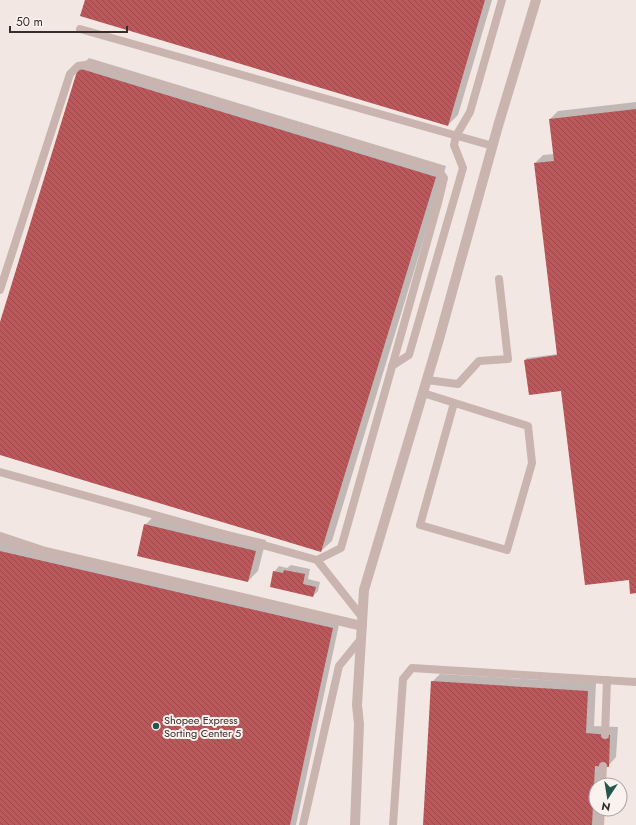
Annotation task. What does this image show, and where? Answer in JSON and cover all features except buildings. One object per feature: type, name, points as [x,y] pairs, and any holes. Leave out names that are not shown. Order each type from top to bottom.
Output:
[{"type":"street","points":[[355,825],[359,724],[356,705],[364,590],[427,380],[492,146],[536,0]]},
{"type":"street","points":[[0,537],[42,550],[362,622]]},
{"type":"lane","points":[[392,366],[409,355],[463,168],[454,145],[456,136],[470,112],[502,0]]},
{"type":"lane","points":[[80,29],[492,146]]},
{"type":"lane","points":[[0,290],[70,74],[78,66],[92,64],[437,168],[444,178],[341,548],[317,560]]},
{"type":"lane","points":[[427,380],[458,384],[479,361],[508,358],[499,279]]},
{"type":"lane","points":[[423,393],[528,426],[532,463],[508,550],[420,525],[454,403]]},
{"type":"lane","points":[[0,472],[317,560],[362,622]]},
{"type":"lane","points":[[303,825],[339,666],[361,639]]},
{"type":"lane","points":[[393,825],[404,679],[412,668],[636,682]]},
{"type":"lane","points":[[605,734],[607,680]]},
{"type":"lane","points":[[602,777],[603,766]]},
{"type":"place","name":"Shopee Express Sorting Center 5","points":[[156,726]]}]
